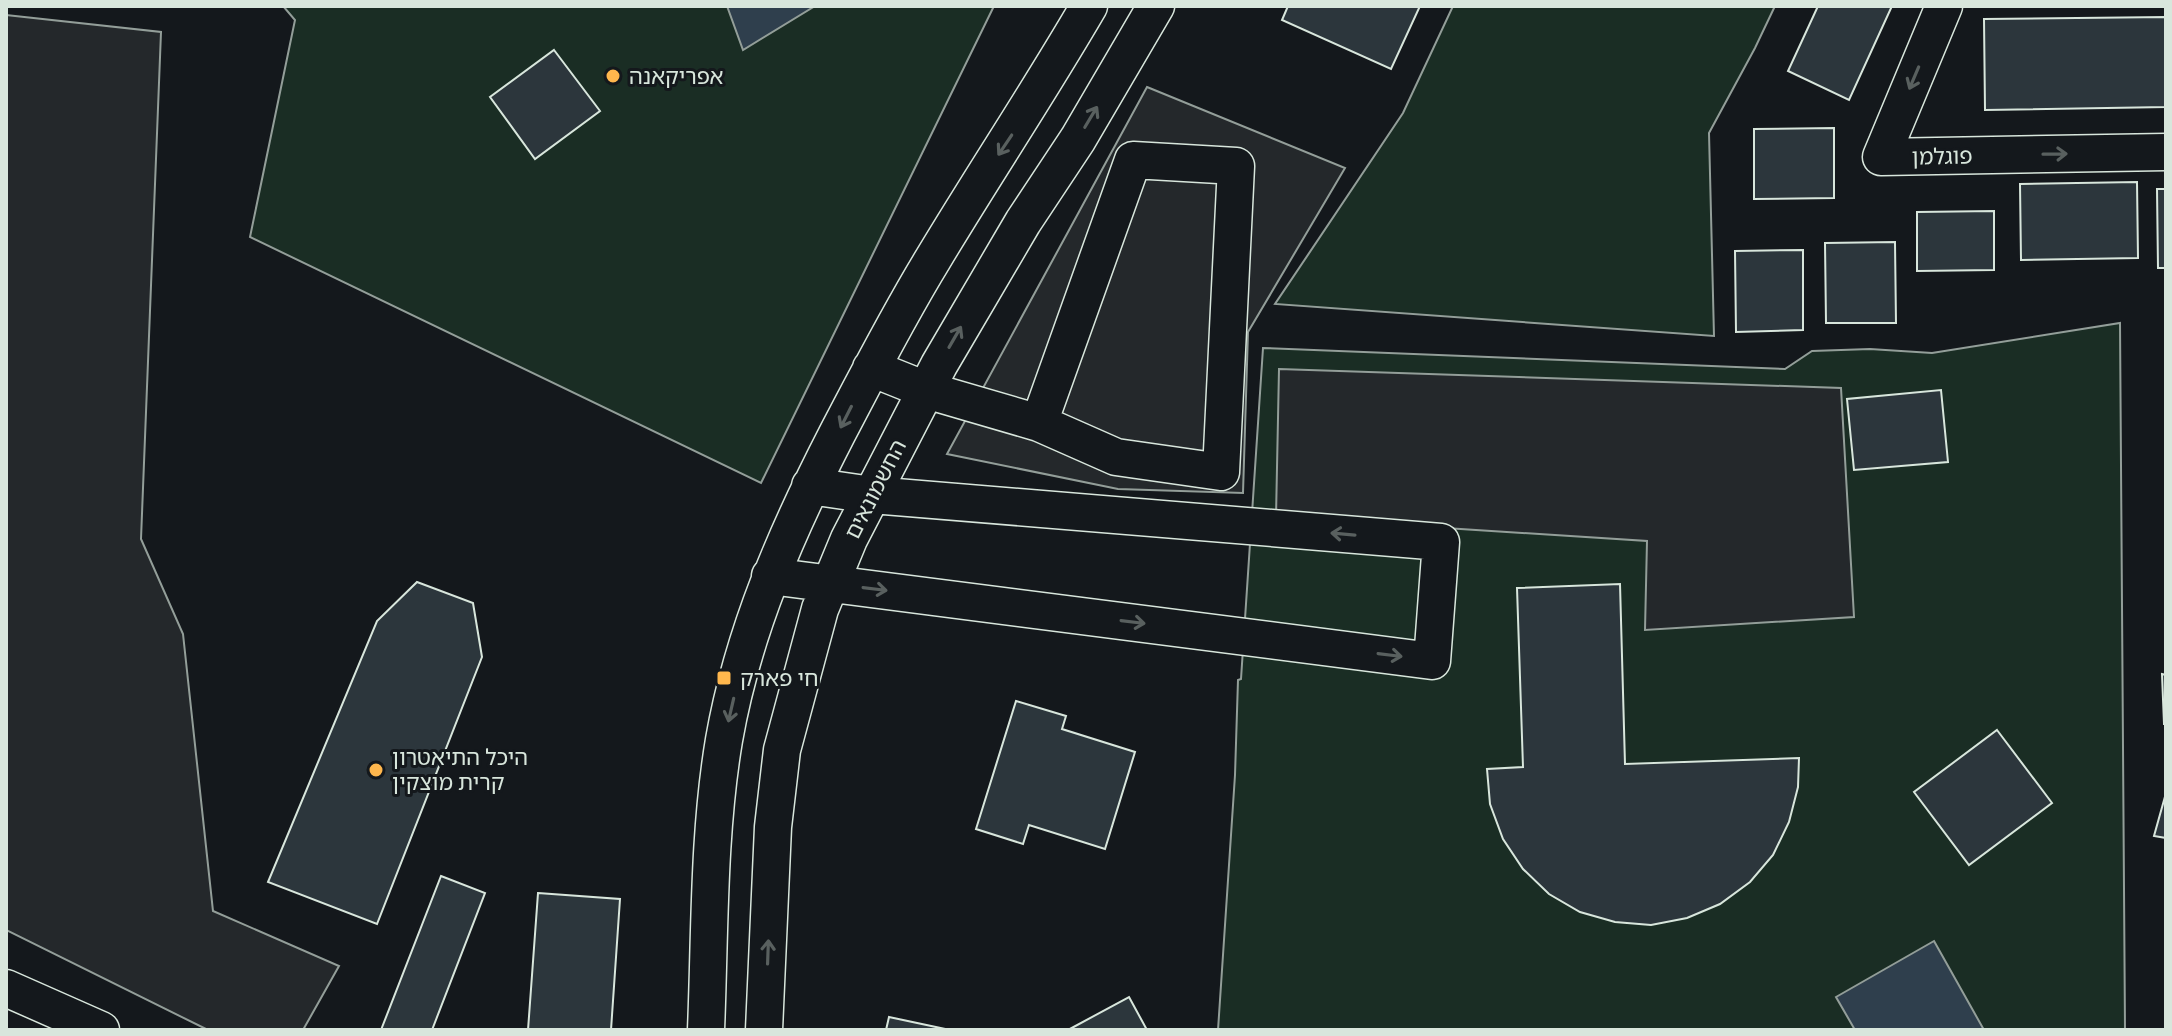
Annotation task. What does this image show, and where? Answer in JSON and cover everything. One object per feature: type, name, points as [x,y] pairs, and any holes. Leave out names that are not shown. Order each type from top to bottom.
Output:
[{"type":"street","points":[[706,1030],[715,823],[724,740],[747,648],[770,576],[810,486],[871,368],[931,261],[1029,109],[1089,6]]},
{"type":"street","name":"החשמונאים","points":[[764,1030],[773,827],[782,750],[804,664],[831,583],[926,390],[982,290],[1078,139],[1156,6]]},
{"type":"street","name":"פוגלמן","points":[[1944,6],[1881,157],[2166,152]]},
{"type":"street","points":[[871,368],[926,390],[1039,423],[1116,457],[1221,472],[1236,166],[1133,160],[1039,423]]},
{"type":"street","points":[[770,576],[1432,661],[1441,542],[872,495],[810,486]]},
{"type":"street","points":[[6,988],[101,1030]]},
{"type":"green space","points":[[283,6],[994,6],[761,483],[250,237],[295,20]]},
{"type":"green space","points":[[1453,6],[1775,6],[1709,133],[1714,336],[1275,304],[1403,113]]},
{"type":"green space","points":[[2120,323],[2125,1030],[1218,1030],[1235,775],[1238,680],[1241,679],[1263,348],[1785,369],[1812,351],[1870,349],[1932,353]]},
{"type":"shaded area","points":[[6,15],[161,32],[141,539],[183,634],[213,911],[339,966],[303,1030],[208,1030],[6,930]]},
{"type":"shaded area","points":[[1147,87],[1345,168],[1248,332],[1243,493],[1118,489],[947,454]]},
{"type":"shaded area","points":[[1279,369],[1841,388],[1854,617],[1645,630],[1647,541],[1276,517]]},
{"type":"water","points":[[727,6],[815,6],[743,50]]},
{"type":"water","points":[[1934,941],[1984,1030],[1855,1030],[1836,997]]},
{"type":"building","points":[[1288,6],[1420,6],[1391,69],[1282,20]]},
{"type":"building","points":[[1818,6],[1892,6],[1849,100],[1788,71]]},
{"type":"building","points":[[2166,17],[2166,107],[1985,110],[1984,19]]},
{"type":"building","points":[[554,50],[600,111],[535,159],[490,97]]},
{"type":"building","points":[[1834,128],[1834,198],[1754,199],[1754,129]]},
{"type":"building","points":[[2137,182],[2138,258],[2021,260],[2020,184]]},
{"type":"building","points":[[2157,189],[2166,189],[2166,268],[2158,268]]},
{"type":"building","points":[[1994,211],[1994,270],[1917,271],[1917,212]]},
{"type":"building","points":[[1895,242],[1896,323],[1826,323],[1825,243]]},
{"type":"building","points":[[1803,250],[1803,330],[1736,332],[1735,251]]},
{"type":"building","points":[[1941,390],[1948,462],[1854,470],[1847,399]]},
{"type":"building","name":"היכל התיאטרון קרית מוצקין","points":[[417,582],[473,603],[482,657],[377,924],[268,882],[377,621]]},
{"type":"building","points":[[1620,584],[1625,764],[1799,758],[1798,787],[1789,822],[1773,855],[1750,882],[1720,904],[1687,918],[1651,925],[1615,922],[1580,912],[1549,894],[1523,869],[1503,839],[1490,804],[1487,769],[1523,767],[1517,588]]},
{"type":"building","points":[[2162,674],[2166,675],[2166,724],[2164,724]]},
{"type":"building","points":[[1016,701],[1066,716],[1062,729],[1135,752],[1105,849],[1029,825],[1023,844],[976,829]]},
{"type":"building","points":[[1997,730],[2052,803],[1969,865],[1914,792]]},
{"type":"building","points":[[2166,793],[2166,838],[2154,836]]},
{"type":"building","points":[[441,876],[485,893],[432,1030],[381,1030]]},
{"type":"building","points":[[538,893],[620,899],[611,1030],[528,1030]]},
{"type":"building","points":[[1129,997],[1147,1030],[1068,1030]]},
{"type":"building","points":[[889,1017],[950,1030],[886,1030]]},
{"type":"place","name":"אפריקאנה","points":[[613,76]]},
{"type":"place","name":"חי פארק","points":[[724,678]]},
{"type":"place","name":"היכל התיאטרון קרית מוצקין","points":[[376,770]]}]
